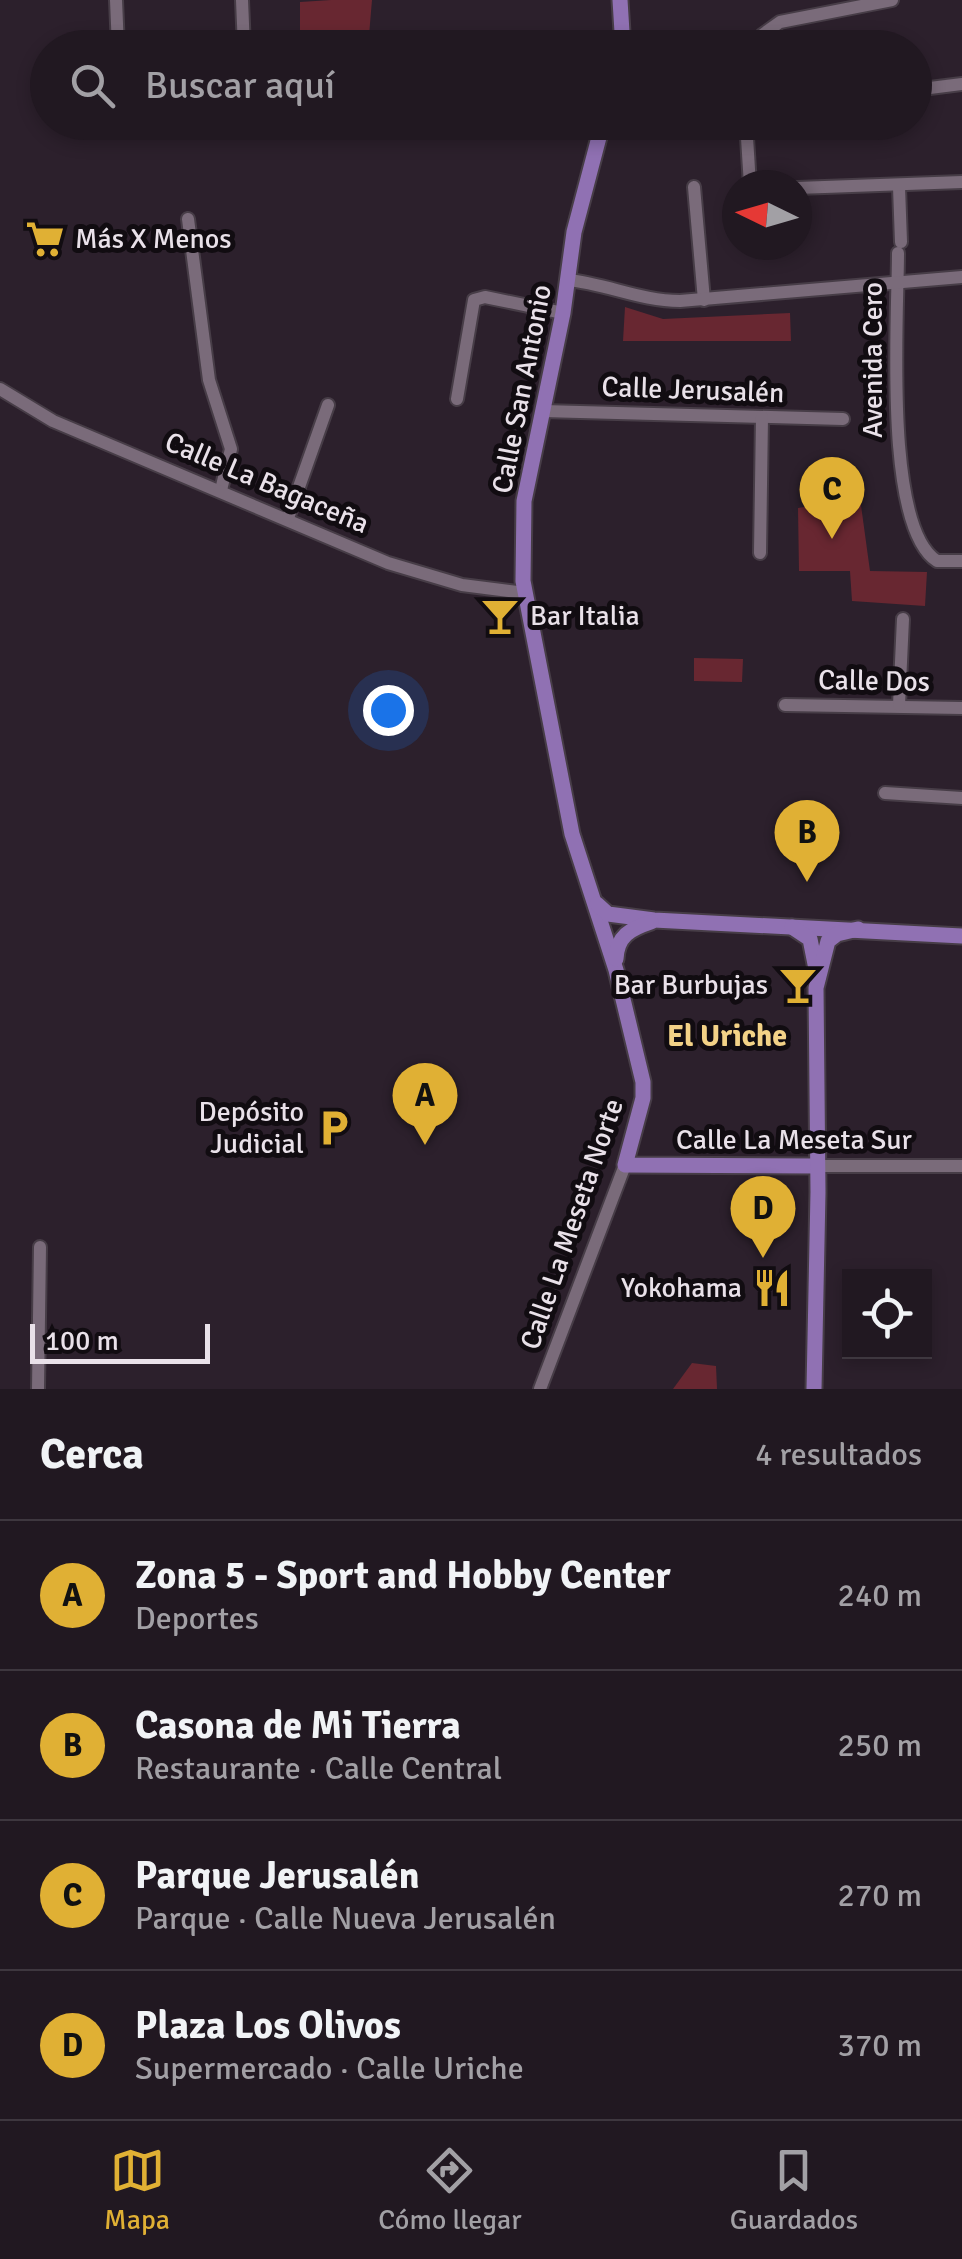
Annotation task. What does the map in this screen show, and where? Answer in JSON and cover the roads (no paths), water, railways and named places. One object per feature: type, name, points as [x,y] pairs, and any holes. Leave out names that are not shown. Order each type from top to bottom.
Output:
[{"type":"main road","points":[[620,0],[622,30]]},
{"type":"main road","name":"Calle San Antonio","points":[[594,900],[560,783],[525,593],[524,500],[563,313],[581,202],[598,140]]},
{"type":"main road","points":[[594,900],[608,914],[654,920],[962,936]]},
{"type":"main road","name":"Calle La Meseta Norte","points":[[594,900],[630,1020],[644,1098],[626,1165]]},
{"type":"main road","points":[[616,970],[616,948],[623,935],[654,920]]},
{"type":"main road","points":[[792,927],[810,939],[816,988],[814,1389]]},
{"type":"main road","points":[[816,988],[828,941],[837,934],[858,929]]},
{"type":"main road","points":[[644,1098],[642,1154],[657,1164]]},
{"type":"main road","points":[[798,1166],[810,1162],[816,1145]]},
{"type":"main road","name":"Calle La Meseta Sur","points":[[626,1165],[817,1166]]},
{"type":"street","points":[[116,0],[117,30]]},
{"type":"street","points":[[242,0],[243,30]]},
{"type":"street","points":[[769,30],[780,22],[892,0]]},
{"type":"street","points":[[932,88],[962,84]]},
{"type":"street","points":[[747,140],[749,170]]},
{"type":"street","points":[[812,188],[962,182]]},
{"type":"street","points":[[694,187],[704,300]]},
{"type":"street","name":"Avenida Cero","points":[[898,187],[896,428],[900,467],[916,536],[932,559],[962,562]]},
{"type":"street","points":[[188,218],[209,380],[231,450],[221,490]]},
{"type":"street","points":[[568,280],[602,284],[654,300],[704,300],[962,278]]},
{"type":"street","points":[[458,399],[474,300],[485,298],[563,313]]},
{"type":"street","name":"Calle La Bagaceña","points":[[0,390],[53,421],[402,567],[462,585],[525,593]]},
{"type":"street","points":[[288,518],[328,405]]},
{"type":"street","name":"Calle Jerusalén","points":[[543,411],[843,419]]},
{"type":"street","points":[[760,553],[762,417]]},
{"type":"street","points":[[899,706],[903,619]]},
{"type":"street","name":"Calle Dos","points":[[785,705],[962,708]]},
{"type":"street","points":[[885,793],[962,798]]},
{"type":"street","name":"Calle La Meseta Norte","points":[[540,1389],[626,1165]]},
{"type":"street","name":"Calle La Meseta Sur","points":[[817,1166],[962,1166]]},
{"type":"street","points":[[38,1389],[40,1247]]},
{"type":"place","name":"Más X Menos","points":[[45,239]]},
{"type":"place","name":"Parque Jerusalén","points":[[832,539]]},
{"type":"place","name":"Bar Italia","points":[[500,616]]},
{"type":"place","name":"Casona de Mi Tierra","points":[[807,882]]},
{"type":"place","name":"Bar Burbujas","points":[[798,985]]},
{"type":"place","name":"Depósito Judicial","points":[[334,1128]]},
{"type":"place","name":"Zona 5 - Sport and Hobby Center","points":[[425,1145]]},
{"type":"place","name":"Plaza Los Olivos","points":[[763,1258]]},
{"type":"place","name":"Yokohama","points":[[772,1288]]},
{"type":"district","name":"El Uriche","points":[[727,1036]]}]
